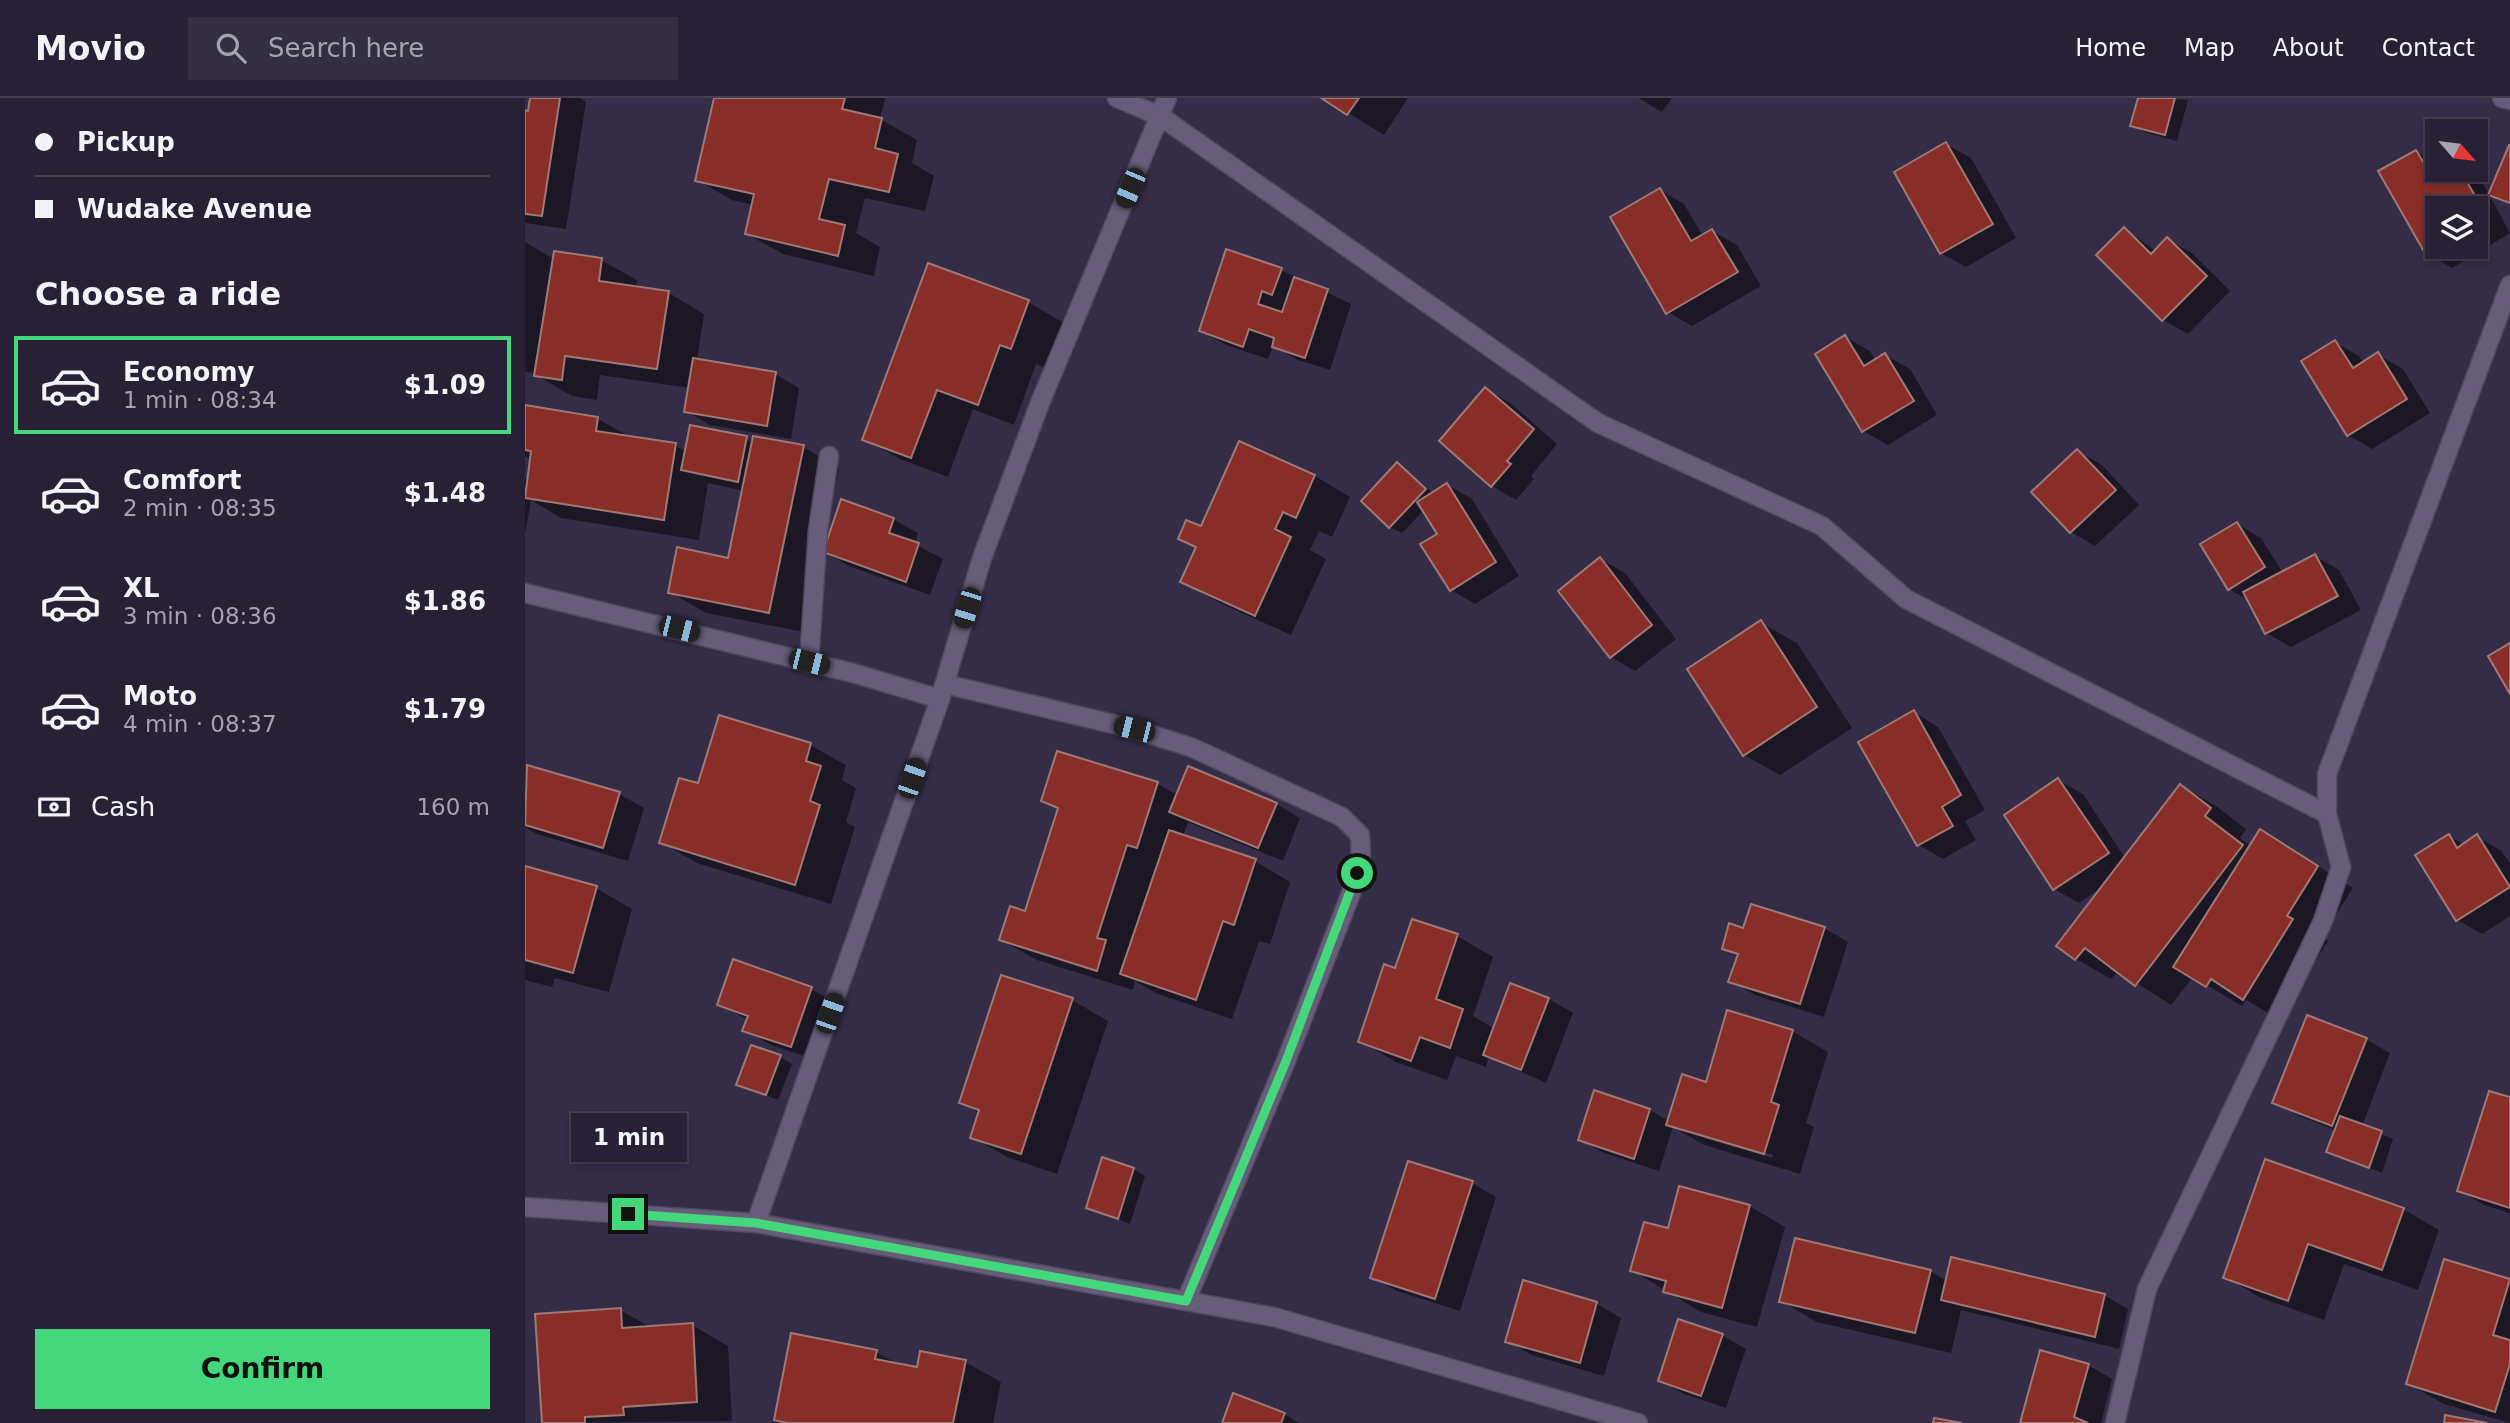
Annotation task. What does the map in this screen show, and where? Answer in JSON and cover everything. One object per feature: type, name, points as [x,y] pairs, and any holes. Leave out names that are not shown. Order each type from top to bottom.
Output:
[{"type":"street","points":[[1117,98],[1160,116],[1598,423],[1822,526],[1906,599],[2327,814]]},
{"type":"street","points":[[756,1223],[942,692],[982,558],[1040,403],[1167,98]]},
{"type":"street","points":[[2502,98],[2510,100]]},
{"type":"street","points":[[2115,1423],[2147,1289],[2323,921],[2341,867],[2327,814],[2327,774],[2510,285]]},
{"type":"street","points":[[809,662],[818,530],[829,456]]},
{"type":"street","points":[[525,593],[942,692],[1134,729],[1193,748],[1342,817],[1360,835],[1361,858],[1353,888],[1286,1061],[1186,1301]]},
{"type":"street","points":[[525,1207],[756,1223],[1274,1317],[1638,1423]]},
{"type":"building","points":[[530,98],[560,98],[542,216],[525,214],[525,110],[528,111]]},
{"type":"building","points":[[714,98],[845,98],[842,109],[882,118],[875,148],[898,154],[889,192],[829,179],[819,219],[845,225],[838,256],[745,234],[754,194],[695,181]]},
{"type":"building","points":[[1321,98],[1359,98],[1347,115]]},
{"type":"building","points":[[2138,98],[2175,98],[2165,135],[2130,126]]},
{"type":"building","points":[[1946,142],[1993,224],[1940,254],[1894,172]]},
{"type":"building","points":[[2510,145],[2510,203],[2488,195]]},
{"type":"building","points":[[2416,150],[2425,165],[2425,182],[2467,182],[2475,196],[2425,196],[2425,253],[2378,171]]},
{"type":"building","points":[[1660,188],[1691,241],[1712,229],[1738,272],[1666,314],[1610,217]]},
{"type":"building","points":[[2124,227],[2151,254],[2167,237],[2207,276],[2162,321],[2096,255]]},
{"type":"building","points":[[1226,249],[1282,268],[1272,295],[1262,291],[1258,304],[1282,312],[1294,277],[1328,289],[1305,358],[1272,347],[1274,338],[1249,329],[1243,347],[1199,331]]},
{"type":"building","points":[[554,251],[602,258],[599,281],[669,291],[657,369],[565,356],[562,380],[534,376]]},
{"type":"building","points":[[928,263],[1029,300],[1011,349],[1000,345],[978,405],[937,390],[911,458],[862,440]]},
{"type":"building","points":[[1845,335],[1864,366],[1885,353],[1914,401],[1862,432],[1815,354]]},
{"type":"building","points":[[2335,340],[2353,368],[2378,352],[2407,399],[2347,436],[2301,361]]},
{"type":"building","points":[[693,358],[776,372],[767,426],[684,412]]},
{"type":"building","points":[[1485,387],[1534,429],[1507,461],[1511,464],[1491,487],[1439,441]]},
{"type":"building","points":[[525,405],[598,417],[596,431],[676,443],[664,520],[525,498],[531,451],[525,450]]},
{"type":"building","points":[[690,425],[747,436],[738,482],[681,470]]},
{"type":"building","points":[[753,436],[804,445],[769,613],[668,593],[677,547],[728,558]]},
{"type":"building","points":[[1239,441],[1315,475],[1296,518],[1283,512],[1275,529],[1291,537],[1255,616],[1180,582],[1196,547],[1178,539],[1186,520],[1201,526]]},
{"type":"building","points":[[2077,449],[2116,490],[2070,533],[2031,492]]},
{"type":"building","points":[[1397,462],[1426,489],[1389,528],[1361,501]]},
{"type":"building","points":[[1447,483],[1496,562],[1450,591],[1420,544],[1437,534],[1417,502]]},
{"type":"building","points":[[841,499],[894,518],[889,533],[919,543],[906,582],[823,552]]},
{"type":"building","points":[[2237,522],[2265,567],[2228,590],[2200,544]]},
{"type":"building","points":[[2315,554],[2338,596],[2265,634],[2243,592]]},
{"type":"building","points":[[1600,557],[1652,625],[1610,658],[1558,591]]},
{"type":"building","points":[[1761,620],[1817,707],[1743,756],[1687,669]]},
{"type":"building","points":[[2510,643],[2510,694],[2488,656]]},
{"type":"building","points":[[1914,710],[1961,795],[1942,807],[1953,826],[1917,846],[1858,742]]},
{"type":"building","points":[[719,715],[811,743],[806,761],[821,766],[810,801],[820,805],[795,885],[659,843],[679,778],[698,783]]},
{"type":"building","points":[[1057,751],[1158,782],[1137,848],[1127,845],[1097,938],[1106,940],[1097,971],[999,940],[1010,906],[1025,911],[1058,808],[1041,801]]},
{"type":"building","points":[[527,765],[620,792],[603,848],[525,825]]},
{"type":"building","points":[[1188,766],[1277,803],[1258,848],[1169,812]]},
{"type":"building","points":[[2058,778],[2109,853],[2053,890],[2004,815]]},
{"type":"building","points":[[2180,784],[2211,808],[2205,816],[2243,845],[2135,986],[2085,948],[2075,960],[2056,946]]},
{"type":"building","points":[[2260,829],[2318,866],[2287,916],[2293,919],[2243,1000],[2211,979],[2206,987],[2173,967]]},
{"type":"building","points":[[1169,830],[1256,859],[1234,925],[1223,921],[1196,1000],[1120,974]]},
{"type":"building","points":[[2449,834],[2457,848],[2477,834],[2510,887],[2456,921],[2415,855]]},
{"type":"building","points":[[525,866],[597,886],[573,973],[525,960]]},
{"type":"building","points":[[1751,904],[1825,927],[1800,1004],[1728,982],[1738,954],[1722,949],[1729,923],[1743,928]]},
{"type":"building","points":[[1412,919],[1458,934],[1436,999],[1463,1009],[1450,1048],[1420,1037],[1411,1061],[1358,1042],[1384,964],[1395,968]]},
{"type":"building","points":[[733,959],[812,987],[791,1047],[742,1031],[748,1016],[717,1005]]},
{"type":"building","points":[[1001,975],[1073,998],[1021,1154],[970,1138],[979,1110],[959,1103]]},
{"type":"building","points":[[1510,983],[1549,998],[1521,1070],[1483,1055]]},
{"type":"building","points":[[1727,1010],[1793,1030],[1771,1102],[1779,1105],[1764,1154],[1666,1125],[1682,1074],[1706,1082]]},
{"type":"building","points":[[2307,1015],[2367,1038],[2332,1126],[2272,1103]]},
{"type":"building","points":[[751,1045],[781,1055],[766,1095],[736,1085]]},
{"type":"building","points":[[1594,1090],[1650,1109],[1634,1159],[1578,1140]]},
{"type":"building","points":[[2489,1091],[2510,1097],[2510,1208],[2457,1191]]},
{"type":"building","points":[[2340,1116],[2382,1131],[2369,1168],[2326,1152]]},
{"type":"building","points":[[1102,1157],[1134,1168],[1118,1219],[1086,1208]]},
{"type":"building","points":[[2265,1159],[2404,1208],[2382,1270],[2308,1244],[2288,1301],[2223,1278]]},
{"type":"building","points":[[1408,1161],[1473,1181],[1435,1299],[1370,1278]]},
{"type":"building","points":[[1679,1186],[1750,1205],[1722,1308],[1663,1292],[1666,1281],[1630,1271],[1644,1222],[1668,1228]]},
{"type":"building","points":[[1795,1238],[1931,1270],[1915,1333],[1779,1302]]},
{"type":"building","points":[[1951,1257],[2105,1294],[2095,1337],[1941,1300]]},
{"type":"building","points":[[2444,1259],[2510,1279],[2493,1335],[2510,1340],[2510,1364],[2495,1412],[2406,1384]]},
{"type":"building","points":[[1523,1280],[1597,1302],[1580,1363],[1505,1342]]},
{"type":"building","points":[[621,1308],[622,1328],[693,1323],[697,1402],[623,1407],[624,1415],[585,1417],[585,1423],[542,1423],[535,1314]]},
{"type":"building","points":[[1678,1319],[1723,1334],[1701,1396],[1658,1381]]},
{"type":"building","points":[[791,1333],[877,1350],[875,1359],[917,1367],[920,1351],[966,1360],[953,1423],[787,1423],[774,1420]]},
{"type":"building","points":[[2040,1350],[2089,1364],[2074,1417],[2088,1423],[2020,1423]]},
{"type":"building","points":[[1233,1393],[1285,1413],[1281,1423],[1222,1423]]},
{"type":"building","points":[[2445,1415],[2487,1423],[2444,1423]]},
{"type":"building","points":[[1934,1418],[1962,1423],[1933,1423]]},
{"type":"route","points":[[628,1214],[756,1223],[1186,1301],[1286,1061],[1357,873]]}]
